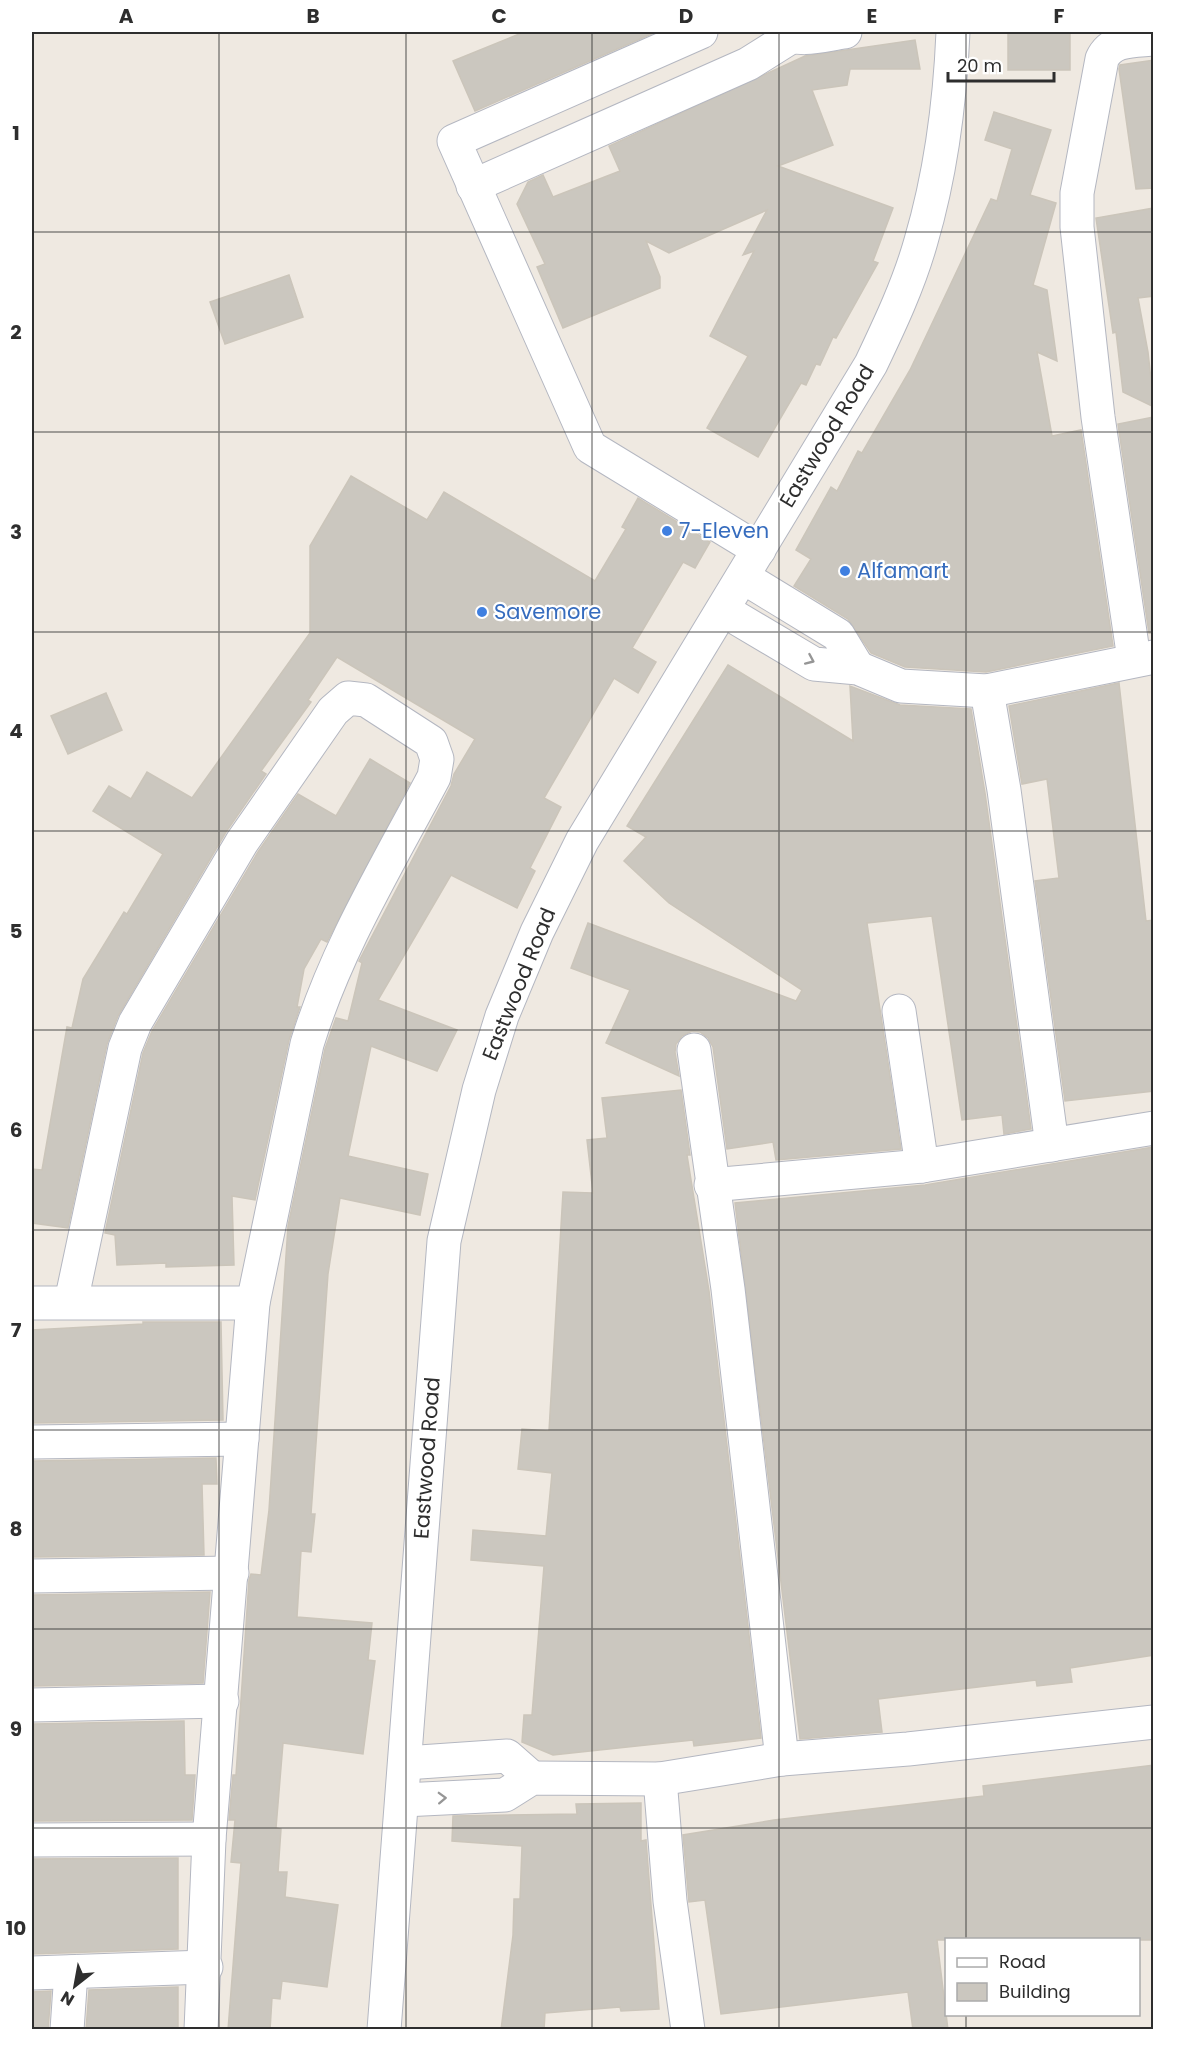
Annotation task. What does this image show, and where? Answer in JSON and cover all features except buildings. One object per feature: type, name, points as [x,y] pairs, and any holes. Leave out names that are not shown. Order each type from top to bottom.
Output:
[{"type":"street","points":[[701,32],[454,141],[590,447],[751,564],[838,635],[858,668]]},
{"type":"street","points":[[473,186],[748,64],[786,34],[803,38],[845,32]]},
{"type":"street","name":"Eastwood Road","points":[[384,2030],[444,1241],[479,1090],[502,1016],[537,932],[582,841],[871,364],[899,303],[921,240],[940,156],[951,86],[953,32]]},
{"type":"street","points":[[723,610],[814,664],[858,668],[901,686],[987,691],[1144,658],[1098,417],[1077,226],[1077,193],[1102,59],[1107,48],[1116,44],[1154,39]]},
{"type":"street","points":[[987,691],[1004,790],[1052,1145]]},
{"type":"street","points":[[71,1302],[125,1048],[135,1023],[242,842],[333,711],[348,698],[366,700],[431,742],[437,759],[434,777],[338,958],[319,1003],[307,1044],[253,1303],[209,1839],[206,1967],[201,2030]]},
{"type":"street","points":[[899,1011],[922,1166]]},
{"type":"street","points":[[694,1050],[711,1185],[728,1288],[783,1759]]},
{"type":"street","points":[[711,1185],[922,1166],[1154,1128]]},
{"type":"street","points":[[32,1303],[253,1303]]},
{"type":"street","points":[[32,1442],[242,1439]]},
{"type":"street","points":[[32,1576],[232,1573]]},
{"type":"street","points":[[32,1705],[222,1701]]},
{"type":"street","points":[[403,1800],[505,1795],[532,1778],[660,1779],[783,1759],[908,1749],[1154,1722]]},
{"type":"street","points":[[405,1763],[507,1756],[532,1778]]},
{"type":"street","points":[[660,1779],[670,1901],[688,2030]]},
{"type":"street","points":[[32,1840],[209,1839]]},
{"type":"street","points":[[32,1973],[206,1967]]},
{"type":"street","points":[[67,2030],[71,1972]]},
{"type":"place","name":"7-Eleven","points":[[667,531]]},
{"type":"place","name":"Alfamart","points":[[845,571]]},
{"type":"place","name":"Savemore","points":[[482,612]]}]
